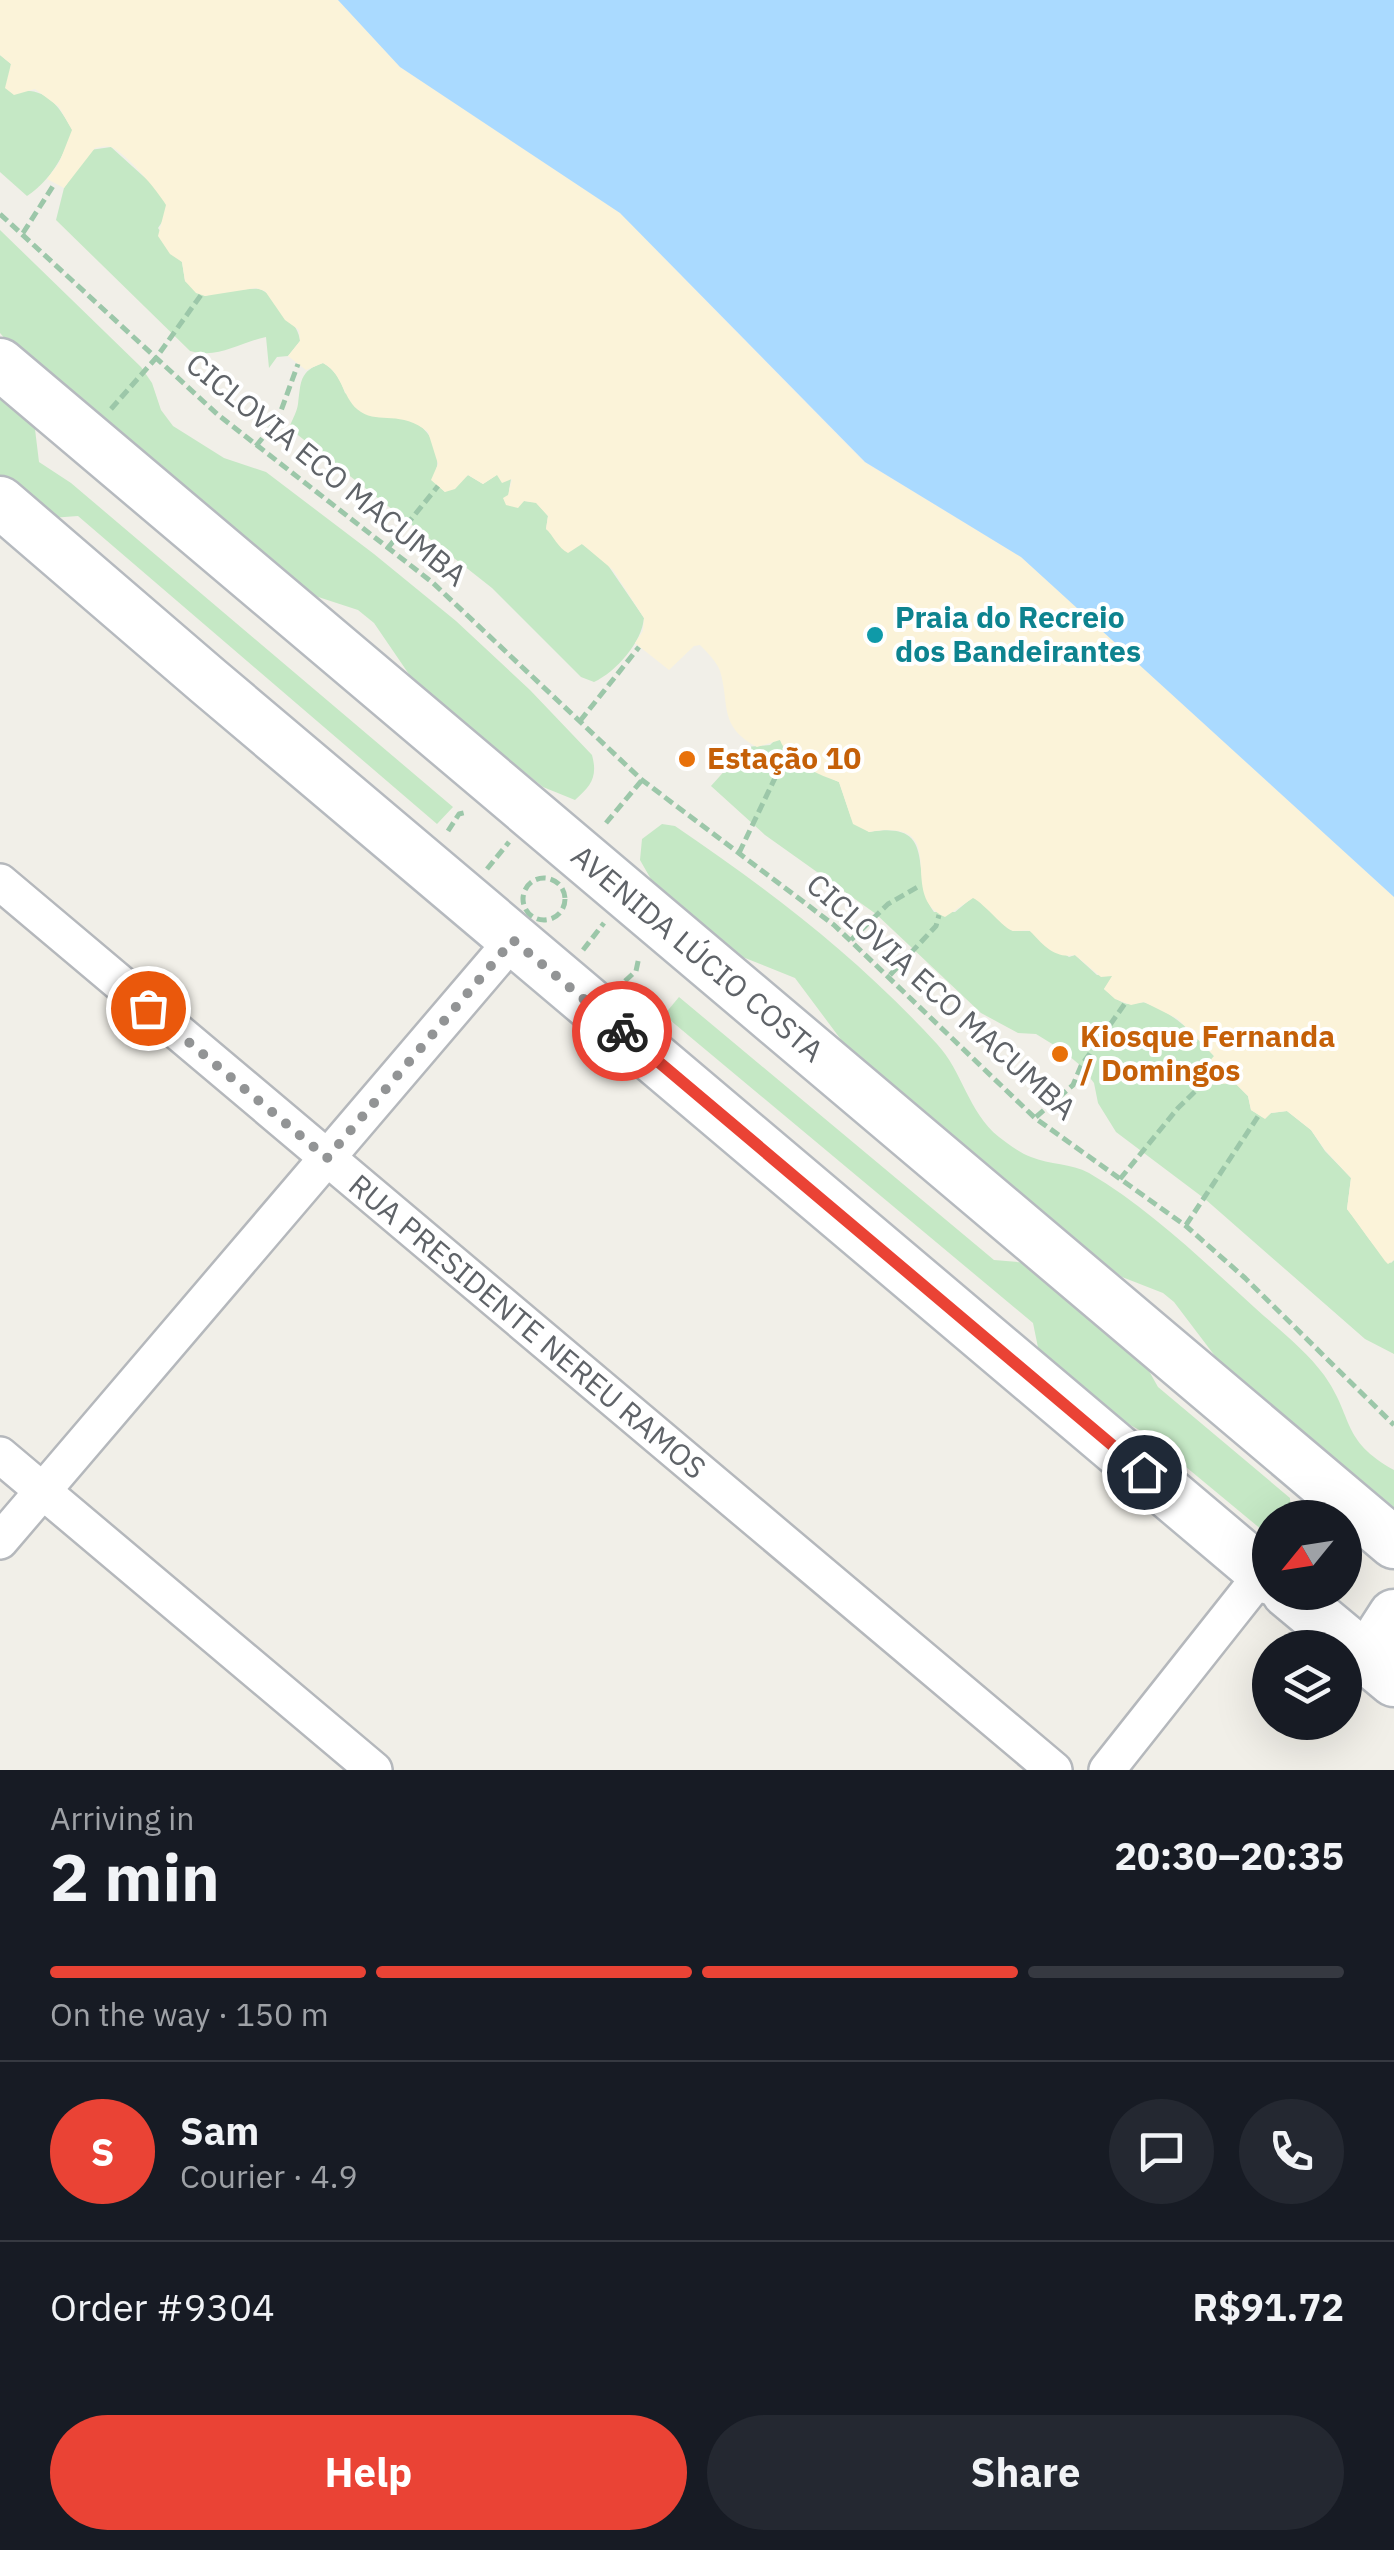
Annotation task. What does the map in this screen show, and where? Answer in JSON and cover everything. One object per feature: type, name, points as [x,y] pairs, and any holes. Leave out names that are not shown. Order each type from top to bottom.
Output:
[{"type":"main road","name":"AVENIDA LÚCIO COSTA","points":[[0,364],[515,820],[1226,1400],[1394,1543]]},
{"type":"main road","points":[[0,502],[518,913],[578,994],[1252,1561]]},
{"type":"main road","points":[[1226,1400],[1244,1439],[1307,1491],[1310,1500]]},
{"type":"main road","points":[[1310,1610],[1394,1680]]},
{"type":"main road","points":[[1394,1616],[1382,1632],[1388,1654],[1394,1659]]},
{"type":"street","name":"RUA PRESIDENTE NEREU RAMOS","points":[[0,882],[1054,1770]]},
{"type":"street","points":[[0,1540],[327,1158],[518,913]]},
{"type":"street","points":[[0,1454],[374,1770]]},
{"type":"street","points":[[1106,1770],[1252,1601]]},
{"type":"path","points":[[23,233],[55,183]]},
{"type":"path","name":"CICLOVIA ECO MACUMBA","points":[[0,214],[256,446],[434,584],[642,780],[851,940],[1035,1118],[1186,1226],[1245,1278],[1394,1425]]},
{"type":"path","points":[[85,437],[156,358],[201,295]]},
{"type":"path","points":[[256,446],[278,419],[298,364]]},
{"type":"path","points":[[388,548],[438,486]]},
{"type":"path","points":[[580,720],[639,647]]},
{"type":"path","points":[[739,853],[787,753]]},
{"type":"path","points":[[603,826],[642,780]]},
{"type":"path","points":[[449,842],[448,829],[459,814],[515,820],[482,875]]},
{"type":"path","points":[[542,878],[556,882],[564,895],[562,910],[550,919],[518,913],[528,885],[542,878]]},
{"type":"path","points":[[851,940],[888,904],[921,885]]},
{"type":"path","points":[[564,895],[578,896]]},
{"type":"path","points":[[890,975],[936,926],[939,914]]},
{"type":"path","points":[[606,920],[618,929]]},
{"type":"path","points":[[578,994],[630,976],[639,964],[636,945]]},
{"type":"path","points":[[1035,1118],[1073,1086],[1081,1066],[1126,1002]]},
{"type":"path","points":[[1120,1179],[1178,1108],[1211,1076]]},
{"type":"path","points":[[1186,1226],[1259,1115]]},
{"type":"green space","points":[[0,55],[11,64],[10,73],[20,91],[46,96],[73,131],[55,167],[27,196],[0,172]]},
{"type":"green space","points":[[111,147],[153,185],[167,205],[158,228],[182,262],[185,281],[205,296],[252,289],[267,293],[299,335],[300,341],[288,356],[277,357],[269,368],[266,337],[220,352],[190,351],[56,220],[64,188],[90,150]]},
{"type":"green space","points":[[0,230],[141,367],[173,426],[224,458],[266,472],[456,621],[530,690],[592,755],[592,780],[585,790],[575,800],[543,787],[417,686],[374,623],[358,610],[306,593],[7,341],[0,333]]},
{"type":"green space","points":[[323,363],[337,376],[345,393],[382,414],[411,420],[425,431],[437,455],[432,480],[445,492],[468,475],[483,484],[498,474],[511,479],[509,490],[514,506],[524,501],[536,502],[548,516],[546,529],[559,544],[582,544],[603,558],[644,618],[638,637],[619,664],[594,682],[581,677],[492,588],[289,428],[303,378]]},
{"type":"green space","points":[[0,393],[34,421],[39,462],[71,483],[453,807],[437,824],[78,516],[37,519],[0,487]]},
{"type":"green space","points":[[776,739],[800,764],[839,782],[851,817],[869,832],[891,830],[906,834],[914,842],[934,912],[955,912],[973,897],[993,910],[1013,931],[1030,931],[1069,957],[1075,955],[1097,975],[1113,976],[1104,989],[1113,997],[1128,1004],[1144,1002],[1156,1007],[1200,1041],[1215,1057],[1205,1066],[1216,1084],[1235,1083],[1248,1096],[1251,1110],[1264,1118],[1287,1111],[1311,1130],[1351,1178],[1347,1209],[1379,1251],[1391,1263],[1394,1260],[1394,1354],[1365,1339],[1205,1199],[1116,1132],[1098,1103],[1094,1083],[1062,1050],[1036,1034],[1018,1033],[981,1013],[876,914],[765,835],[711,786],[746,747],[770,745]]},
{"type":"green space","points":[[662,824],[675,826],[746,876],[876,983],[946,1055],[980,1116],[999,1137],[1038,1160],[1082,1170],[1111,1187],[1175,1236],[1291,1340],[1324,1375],[1356,1438],[1394,1470],[1394,1508],[1221,1364],[1174,1302],[1163,1293],[1122,1277],[1086,1249],[845,1045],[795,978],[735,954],[652,881],[640,860],[642,839]]},
{"type":"green space","points":[[679,997],[994,1260],[1040,1264],[1136,1348],[1158,1387],[1290,1500],[1252,1500],[1252,1522],[1145,1433],[1091,1404],[1041,1362],[1033,1323],[664,1015]]},
{"type":"sand","name":"Praia do Recreio dos Bandeirantes","points":[[0,0],[338,0],[400,67],[620,213],[864,462],[1021,557],[1394,897],[1394,1260],[1388,1264],[1385,1261],[1347,1209],[1351,1178],[1311,1130],[1287,1111],[1271,1113],[1265,1119],[1251,1110],[1248,1096],[1235,1083],[1216,1084],[1205,1066],[1214,1056],[1178,1019],[1144,1002],[1131,1005],[1115,999],[1104,989],[1112,976],[1101,977],[1075,955],[1055,953],[1030,931],[1009,929],[973,898],[945,917],[931,906],[924,892],[918,847],[910,836],[895,830],[869,832],[853,824],[839,782],[797,761],[780,740],[757,747],[736,731],[728,714],[719,668],[700,645],[669,670],[635,643],[643,631],[644,618],[613,570],[582,544],[568,553],[564,551],[546,529],[548,516],[536,503],[524,501],[518,508],[506,505],[503,498],[508,495],[512,479],[502,483],[497,475],[483,484],[468,475],[455,489],[445,492],[431,480],[438,464],[428,432],[409,421],[361,412],[330,368],[323,363],[306,370],[288,356],[300,341],[299,330],[285,320],[265,291],[256,288],[205,296],[196,293],[185,281],[182,262],[170,254],[158,236],[166,205],[124,156],[111,147],[95,148],[64,188],[47,179],[59,163],[72,130],[59,107],[35,89],[14,95],[5,88],[11,64],[0,55]]},
{"type":"water","points":[[338,0],[1394,0],[1394,897],[1021,557],[865,462],[620,213],[400,67]]},
{"type":"way so far","points":[[148,1008],[327,1158],[513,940],[622,1031]]},
{"type":"place","name":"Praia do Recreio dos Bandeirantes","points":[[875,635]]},
{"type":"place","name":"Estação 10","points":[[687,759]]},
{"type":"place","name":"Kiosque Fernanda / Domingos","points":[[1060,1054]]},
{"type":"route","points":[[622,1031],[1144,1472]]}]
